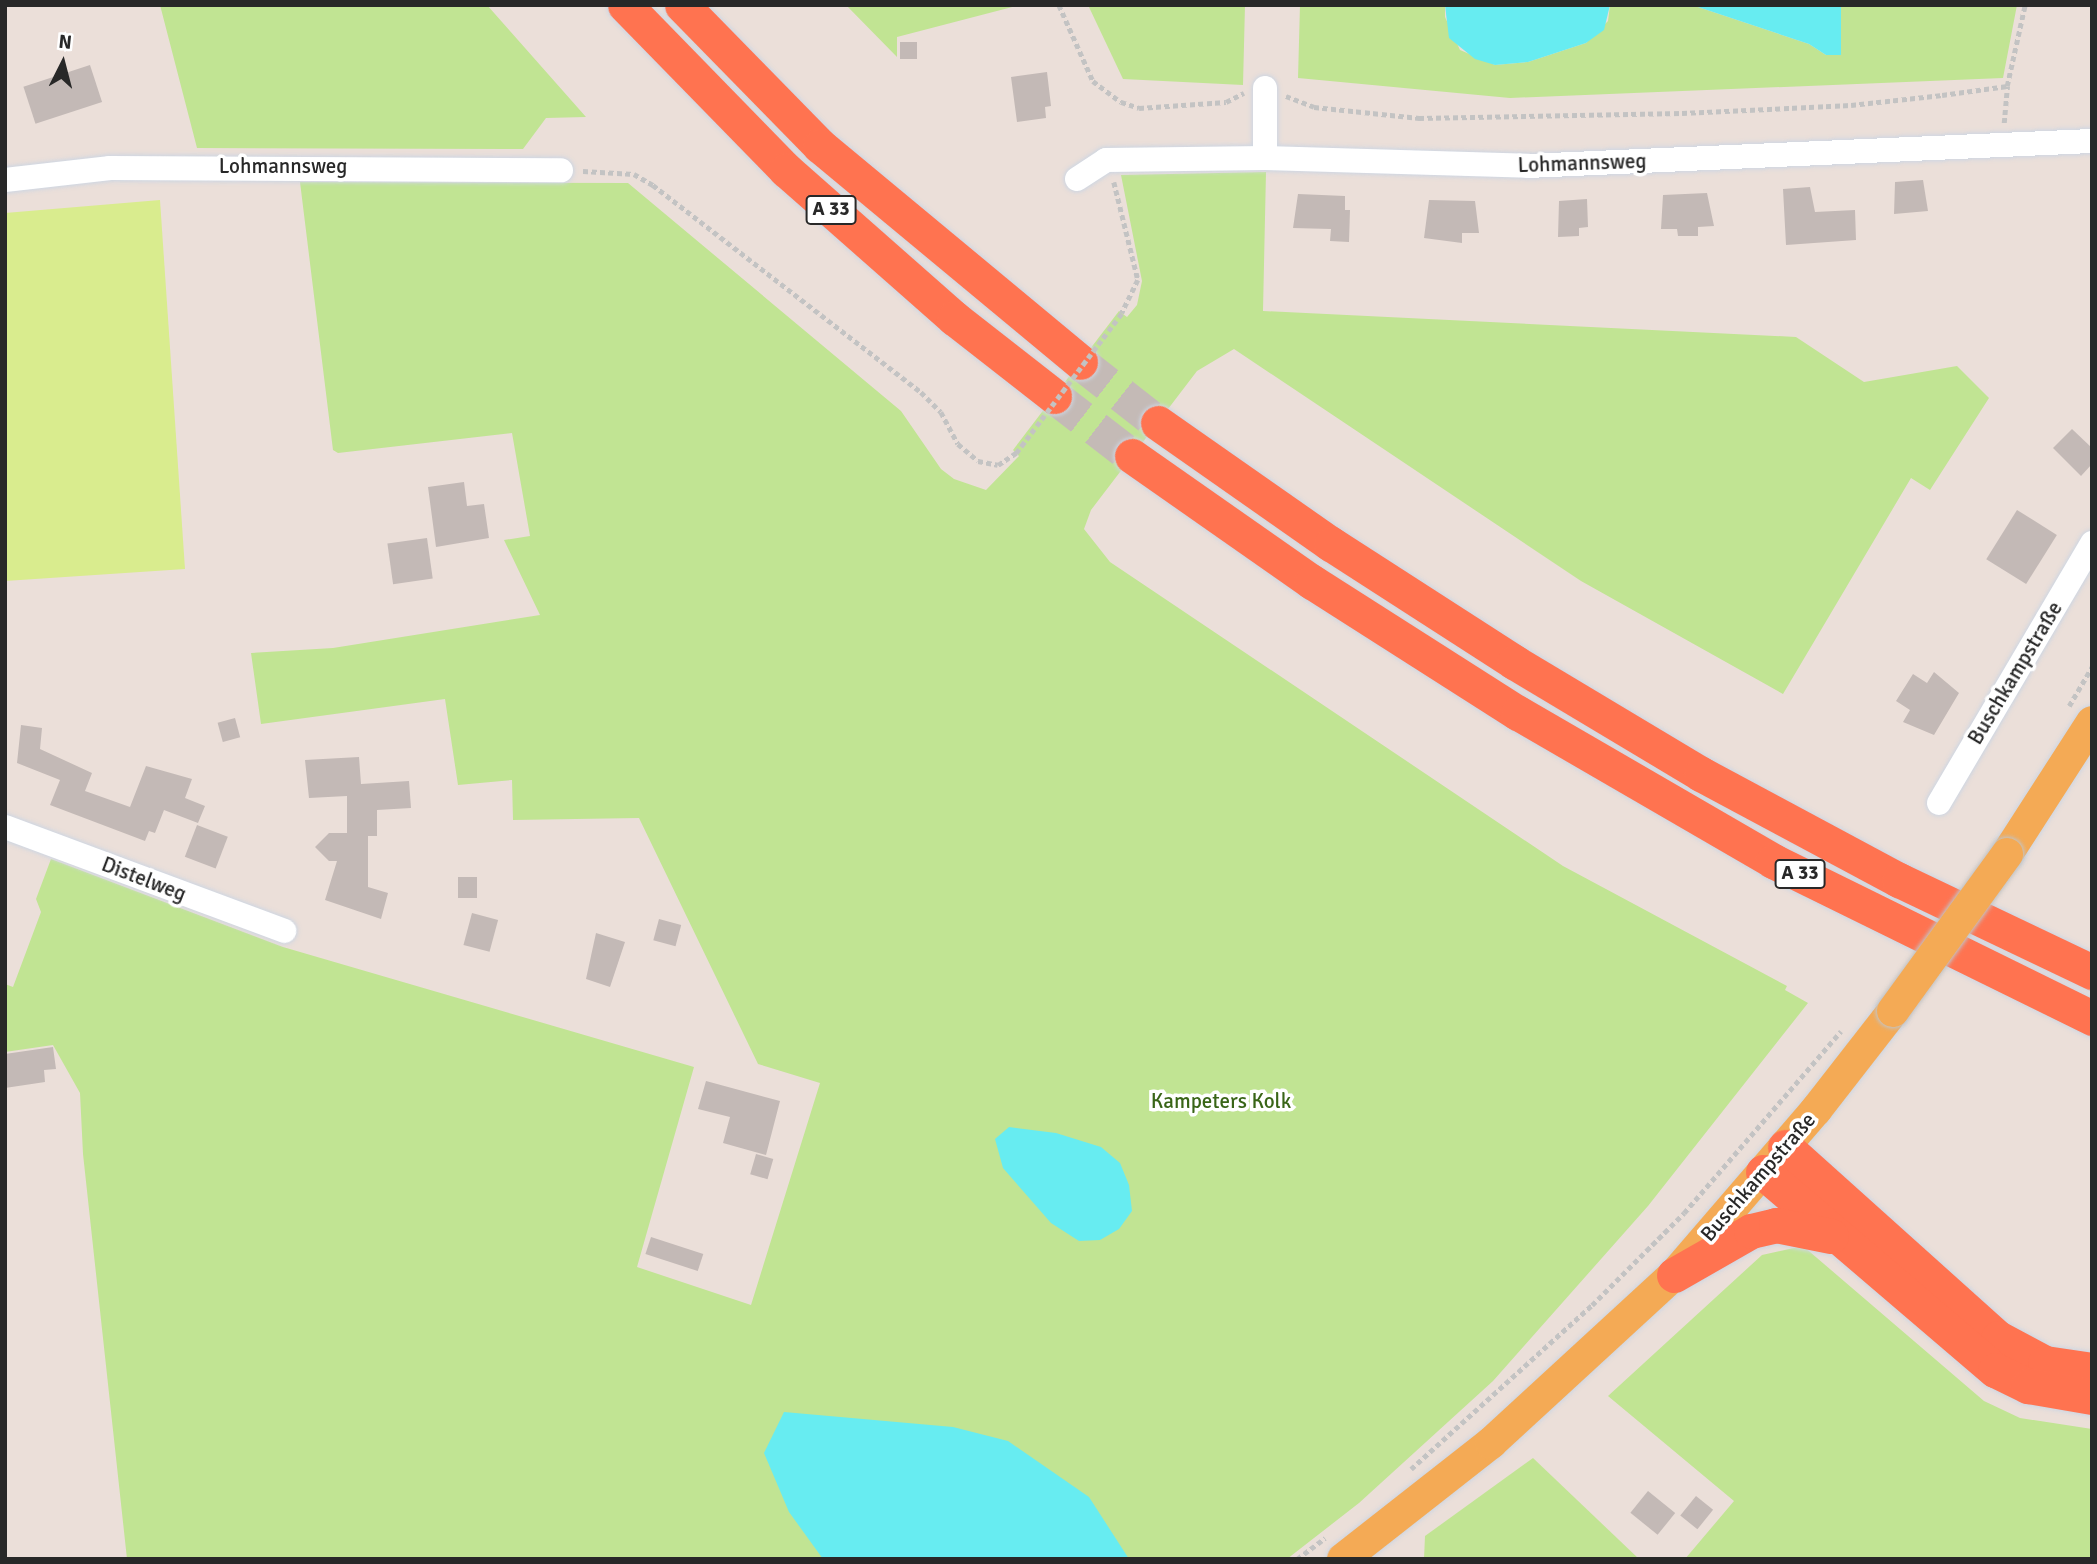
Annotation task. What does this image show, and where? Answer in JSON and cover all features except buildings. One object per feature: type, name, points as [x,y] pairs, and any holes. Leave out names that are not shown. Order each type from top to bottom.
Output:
[{"type":"highway","name":"A 33","points":[[625,5],[786,170],[954,318],[1054,396]]},
{"type":"highway","name":"A 33","points":[[682,5],[820,146],[1080,362]]},
{"type":"highway","name":"A 33","points":[[1157,422],[1354,559],[1701,774],[1899,880],[2092,972]]},
{"type":"highway","name":"A 33","points":[[1132,456],[1312,582],[1518,713],[1773,861],[2092,1018]]},
{"type":"highway","points":[[1774,1160],[1834,1238],[1995,1370],[2028,1387],[2092,1397]]},
{"type":"highway","points":[[1774,1160],[1998,1338],[2045,1363],[2092,1370]]},
{"type":"highway","points":[[1674,1275],[1751,1231],[1776,1225],[1834,1238]]},
{"type":"main road","name":"Buschkampstraße","points":[[1346,1551],[1491,1443],[1674,1275],[1774,1160],[1894,1011],[2007,854],[2092,722]]},
{"type":"street","points":[[1265,88],[1265,158]]},
{"type":"street","name":"Lohmannsweg","points":[[1106,160],[1265,158],[1528,166],[2092,141]]},
{"type":"street","points":[[1077,178],[1106,160]]},
{"type":"street","name":"Lohmannsweg","points":[[5,180],[110,168],[561,170]]},
{"type":"street","name":"Buschkampstraße","points":[[1939,803],[2092,543]]},
{"type":"street","name":"Distelweg","points":[[5,827],[284,931]]},
{"type":"path","points":[[1059,5],[1093,81],[1121,102],[1139,107],[1226,102],[1265,88],[1314,107],[1419,118],[1851,105],[2007,86]]},
{"type":"path","points":[[2003,143],[2007,86],[2025,5]]},
{"type":"path","points":[[561,170],[634,174],[653,185],[921,392],[941,412],[968,454],[998,465],[1016,453],[1122,313],[1138,280],[1106,160]]},
{"type":"path","points":[[1404,1474],[1582,1315],[1675,1222],[1845,1026]]},
{"type":"path","points":[[1297,1559],[1346,1551]]},
{"type":"green space","points":[[160,5],[487,5],[586,117],[546,118],[523,149],[197,148]]},
{"type":"green space","points":[[846,5],[1020,5],[897,37],[897,57]]},
{"type":"green space","points":[[1088,5],[1245,5],[1243,85],[1123,79]]},
{"type":"green space","points":[[1300,5],[1445,5],[1445,17],[1460,50],[1495,65],[1528,62],[1586,43],[1608,21],[1610,5],[1692,5],[1809,44],[1826,55],[1840,55],[1841,5],[2017,5],[2003,78],[1510,98],[1298,78]]},
{"type":"green space","name":"Kampeters Kolk","points":[[1266,172],[1263,311],[1796,337],[1864,382],[1957,366],[1989,398],[1930,490],[1911,478],[1783,694],[1581,581],[1234,349],[1197,371],[1091,510],[1084,529],[1110,562],[1563,866],[1787,986],[1785,990],[1808,1003],[1648,1206],[1493,1381],[1359,1503],[1287,1559],[127,1559],[83,1154],[80,1093],[53,1045],[5,1052],[5,984],[13,987],[41,912],[36,899],[51,859],[283,947],[694,1067],[637,1267],[751,1305],[820,1083],[758,1064],[639,818],[513,820],[512,780],[458,785],[445,699],[261,724],[251,653],[333,648],[540,615],[504,540],[530,536],[512,433],[338,453],[333,450],[300,182],[628,183],[901,411],[941,469],[954,479],[986,490],[1019,456],[1013,450],[1119,311],[1127,317],[1137,305],[1142,281],[1121,175]]},
{"type":"green space","points":[[160,200],[185,569],[5,581],[5,213]]},
{"type":"green space","points":[[1803,1246],[1984,1401],[2020,1418],[2092,1429],[2092,1559],[1685,1559],[1734,1501],[1608,1396],[1762,1255]]},
{"type":"green space","points":[[1533,1458],[1639,1559],[1424,1559],[1425,1536]]},
{"type":"water","points":[[1445,5],[1610,5],[1604,30],[1586,43],[1528,62],[1495,65],[1475,59],[1449,38]]},
{"type":"water","points":[[1692,5],[1841,5],[1841,55],[1826,55],[1809,44]]},
{"type":"water","points":[[1009,1127],[1056,1133],[1101,1147],[1120,1163],[1129,1185],[1132,1211],[1119,1229],[1100,1240],[1079,1241],[1051,1223],[1003,1168],[995,1139]]},
{"type":"water","points":[[784,1412],[953,1427],[1008,1441],[1089,1497],[1129,1559],[823,1559],[789,1512],[764,1453]]},
{"type":"tunnel","points":[[1080,362],[1158,423]]},
{"type":"tunnel","points":[[1054,396],[1132,456]]}]
